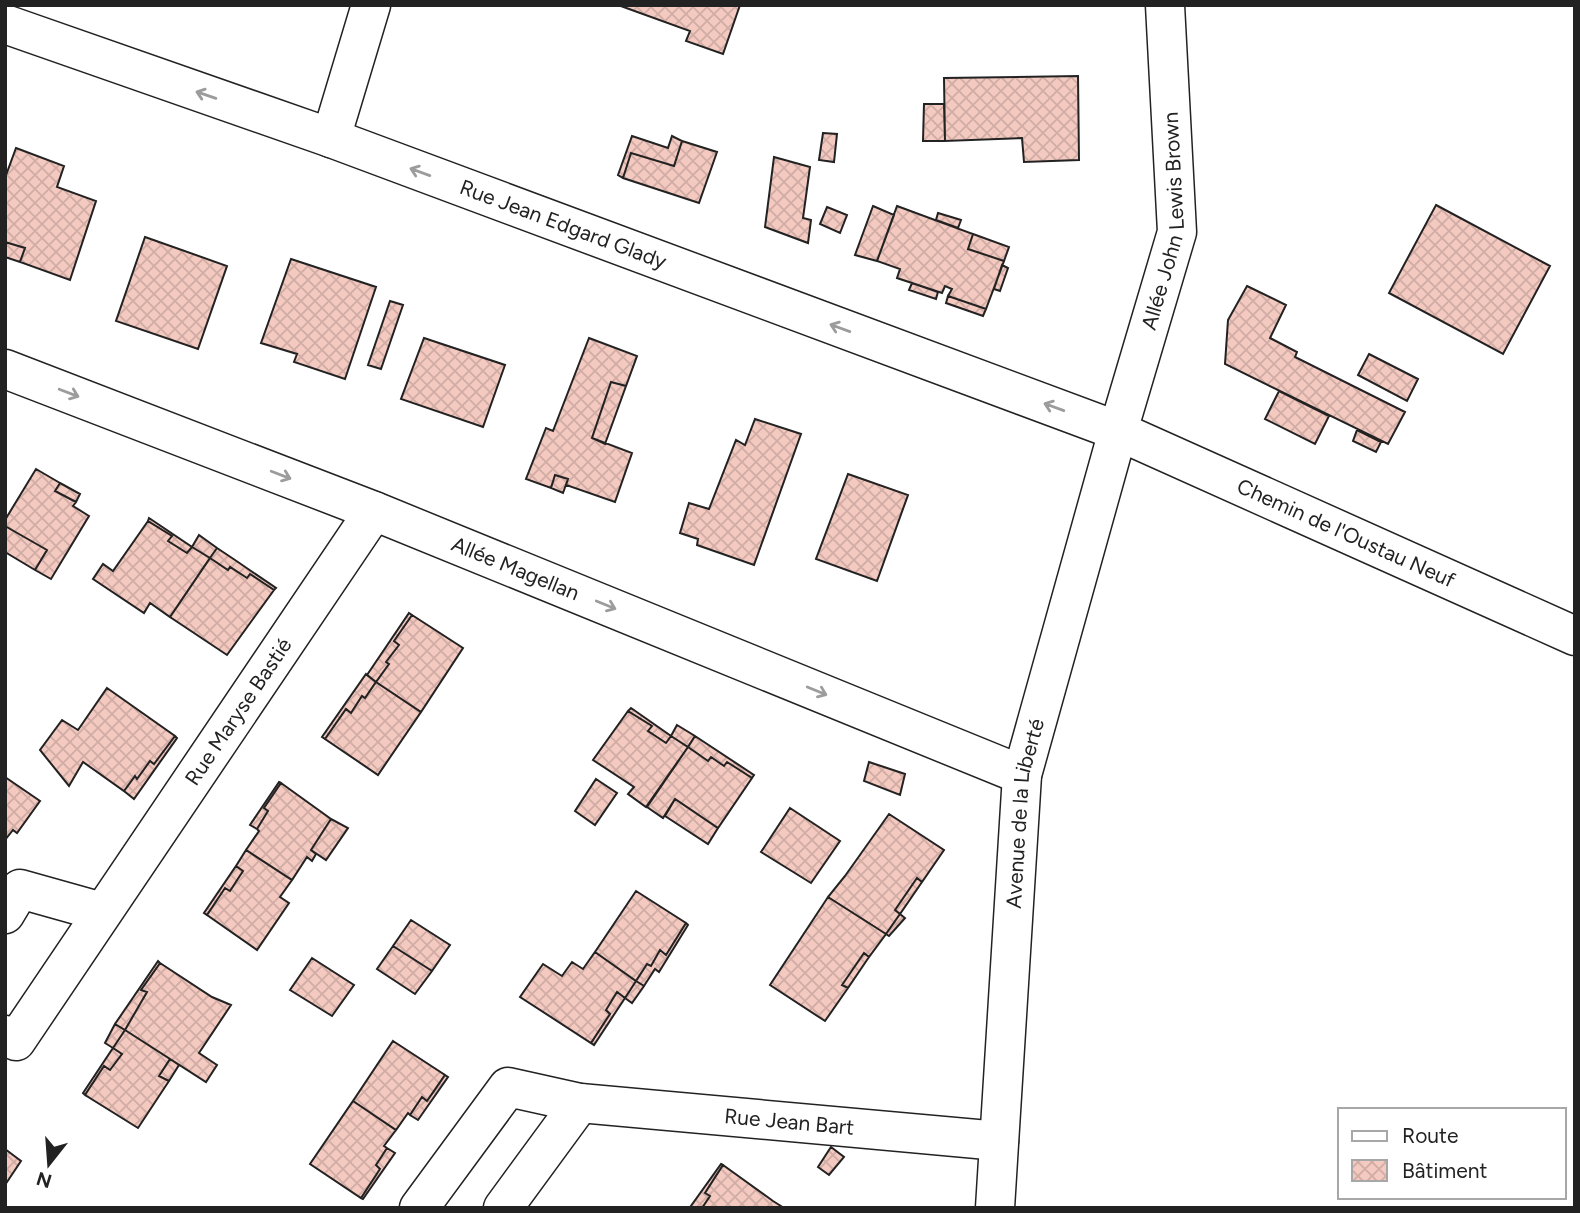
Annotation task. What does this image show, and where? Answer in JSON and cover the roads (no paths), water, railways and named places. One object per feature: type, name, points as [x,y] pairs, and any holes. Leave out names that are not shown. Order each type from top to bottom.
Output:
[{"type":"street","points":[[331,138],[371,5]]},
{"type":"street","name":"Allée John Lewis Brown","points":[[1118,431],[1177,232],[1165,5]]},
{"type":"street","name":"Rue Jean Edgard Glady","points":[[5,23],[331,138],[1118,431]]},
{"type":"street","name":"Allée Magellan","points":[[5,369],[374,511],[1022,775]]},
{"type":"street","name":"Chemin de l'Oustau Neuf","points":[[1118,431],[1575,636]]},
{"type":"street","name":"Avenue de la Liberté","points":[[995,1208],[1022,775],[1118,431]]},
{"type":"street","name":"Rue Maryse Bastié","points":[[5,1035],[16,1041],[374,511]]},
{"type":"street","points":[[5,914],[20,889],[102,912]]},
{"type":"street","name":"Rue Jean Bart","points":[[419,1208],[508,1087],[580,1102],[999,1141]]},
{"type":"street","points":[[503,1208],[580,1102]]}]
